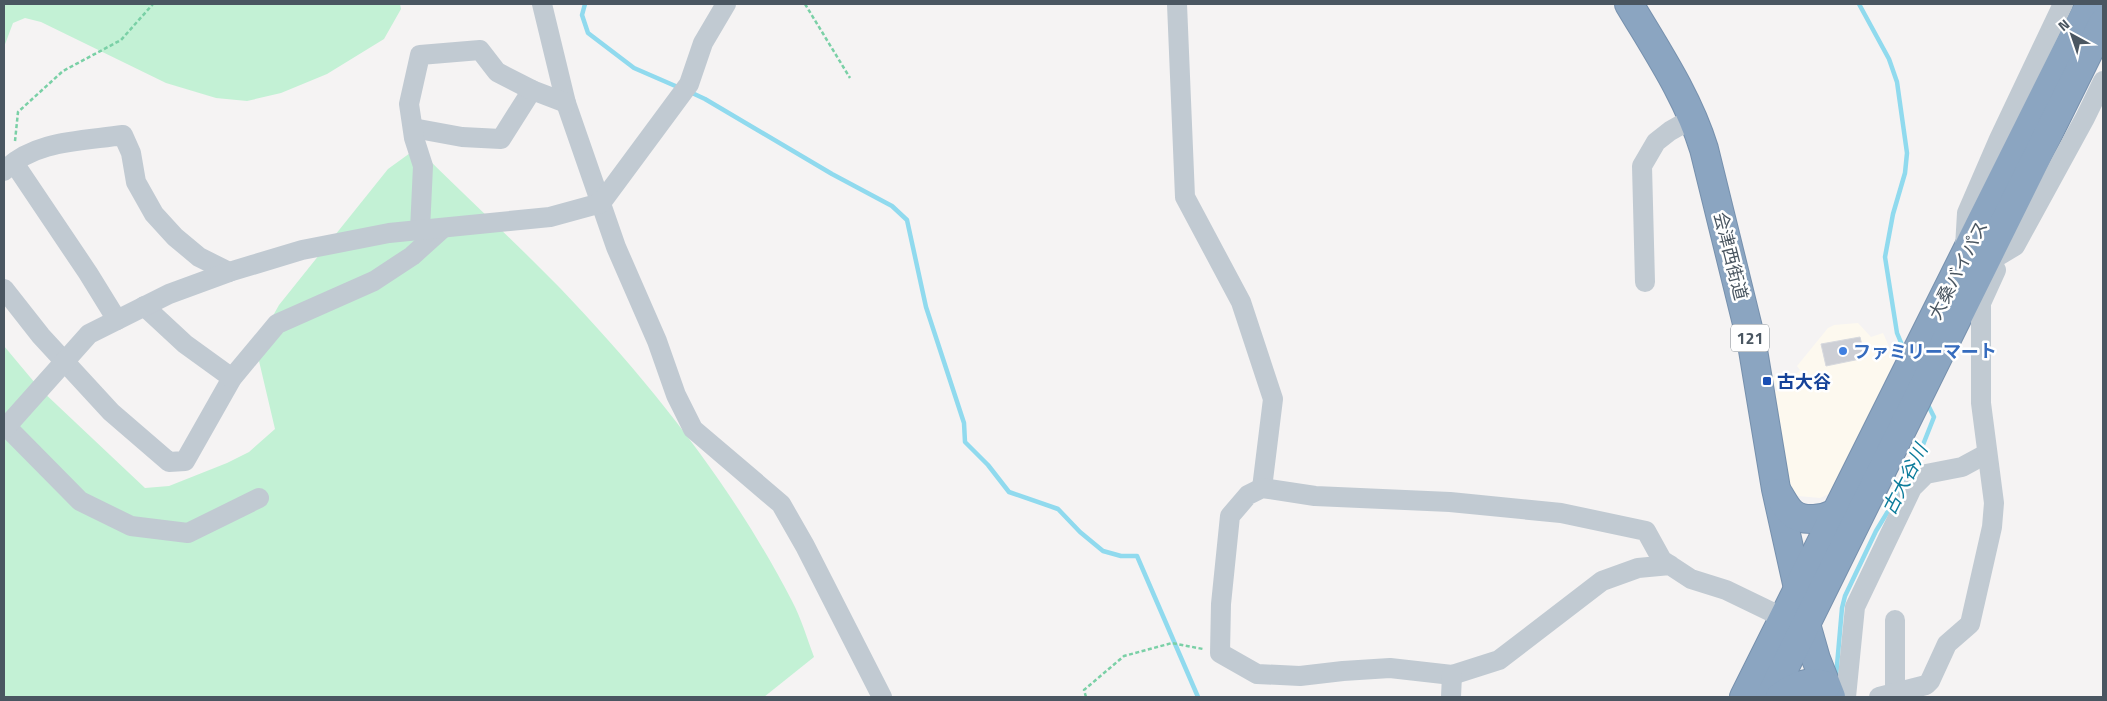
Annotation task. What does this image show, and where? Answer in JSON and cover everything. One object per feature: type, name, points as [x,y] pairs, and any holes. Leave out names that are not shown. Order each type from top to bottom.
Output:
[{"type":"highway","name":"会津西街道","points":[[1630,4],[1693,118],[1716,193],[1752,344],[1776,489],[1798,590],[1795,621],[1832,692]]},
{"type":"highway","name":"大桑バイパス","points":[[1798,590],[1836,513],[1917,375],[1968,264],[1974,238],[2090,4]]},
{"type":"highway","name":"大桑バイパス","points":[[1744,697],[1795,621],[1917,401],[1917,349],[1968,264],[2103,23]]},
{"type":"highway","points":[[1776,489],[1793,514],[1818,519],[1836,513]]},
{"type":"highway","name":"大桑バイパス","points":[[1770,697],[1795,621]]},
{"type":"highway","points":[[1780,697],[1793,687],[1812,683],[1832,692]]},
{"type":"street","points":[[542,4],[566,103],[616,247],[657,340],[676,395],[693,429],[781,504],[805,546],[882,697]]},
{"type":"street","points":[[259,498],[188,533],[131,526],[80,501],[5,425],[89,334],[169,294],[229,272],[302,250],[389,233],[550,217],[601,203],[689,84],[703,43],[726,4]]},
{"type":"street","points":[[1177,4],[1185,197],[1241,302],[1273,399],[1262,488]]},
{"type":"street","points":[[1968,264],[1967,213],[1999,138],[2063,4]]},
{"type":"street","points":[[420,230],[423,166],[409,104],[420,55],[480,50],[497,72],[532,90],[566,103]]},
{"type":"street","points":[[1968,264],[2014,246],[2085,118],[2103,81]]},
{"type":"street","points":[[413,128],[462,137],[501,138],[532,90]]},
{"type":"street","points":[[1644,282],[1642,166],[1656,142],[1670,131],[1693,118]]},
{"type":"street","points":[[117,320],[88,273],[9,167],[40,148],[123,135],[131,153],[136,182],[154,214],[175,237],[199,257],[229,272]]},
{"type":"street","points":[[4,289],[41,336],[111,412],[169,462],[185,461],[232,378],[277,324],[374,281],[412,256],[443,228]]},
{"type":"street","points":[[1895,620],[1887,695],[1926,685],[1930,681],[1947,644],[1970,624],[1992,527],[1994,503],[1986,454],[1981,403],[1982,303],[1996,270],[1968,264]]},
{"type":"street","points":[[144,306],[185,344],[232,378]]},
{"type":"street","points":[[1832,692],[1855,607],[1912,488],[1926,474],[1962,467],[1986,454]]},
{"type":"street","points":[[1670,565],[1638,568],[1602,582],[1499,660],[1452,675],[1390,668],[1300,676],[1257,674],[1220,653],[1222,595],[1230,516],[1248,495],[1262,488],[1315,496],[1450,502],[1561,513],[1646,531],[1662,560],[1670,565],[1691,579],[1726,590],[1795,621]]},
{"type":"street","points":[[1451,697],[1452,675]]},
{"type":"path","points":[[9,167],[18,112],[63,72],[121,40],[153,4]]},
{"type":"path","points":[[804,4],[850,78]]},
{"type":"path","points":[[1086,697],[1084,690],[1124,656],[1172,643],[1220,653]]},
{"type":"shaded area","points":[[1858,323],[1871,337],[1883,333],[1895,360],[1831,493],[1820,498],[1798,496],[1789,486],[1770,392],[1777,391],[1773,377],[1797,373],[1800,370],[1797,366],[1828,328],[1834,325]]},
{"type":"green space","points":[[4,4],[400,4],[401,9],[384,39],[327,74],[281,93],[247,101],[216,98],[166,83],[41,22],[25,18],[13,23],[4,47]]},
{"type":"green space","points":[[417,148],[560,288],[626,360],[687,436],[743,516],[768,558],[795,608],[814,657],[764,697],[4,697],[4,346],[40,389],[145,488],[169,486],[227,463],[249,452],[275,429],[259,361],[265,330],[279,305],[388,169]]},
{"type":"building","name":"ファミリーマート","points":[[1860,337],[1865,358],[1826,366],[1821,344]]},
{"type":"waterway","points":[[585,4],[582,15],[588,33],[634,68],[680,88]]},
{"type":"waterway","name":"古大谷川","points":[[1859,4],[1889,59],[1897,82],[1907,153],[1905,173],[1893,214],[1885,257],[1897,333],[1905,352]]},
{"type":"waterway","points":[[690,92],[832,174],[892,206],[907,220],[926,307],[964,423],[965,442],[988,465],[1009,492],[1058,509],[1080,532],[1103,551],[1121,556],[1137,556],[1198,697]]},
{"type":"waterway","name":"古大谷川","points":[[1836,677],[1842,608],[1845,596],[1876,531],[1913,470],[1934,417],[1927,403]]},
{"type":"place","name":"ファミリーマート","points":[[1843,351]]},
{"type":"place","name":"古大谷","points":[[1767,381]]}]
